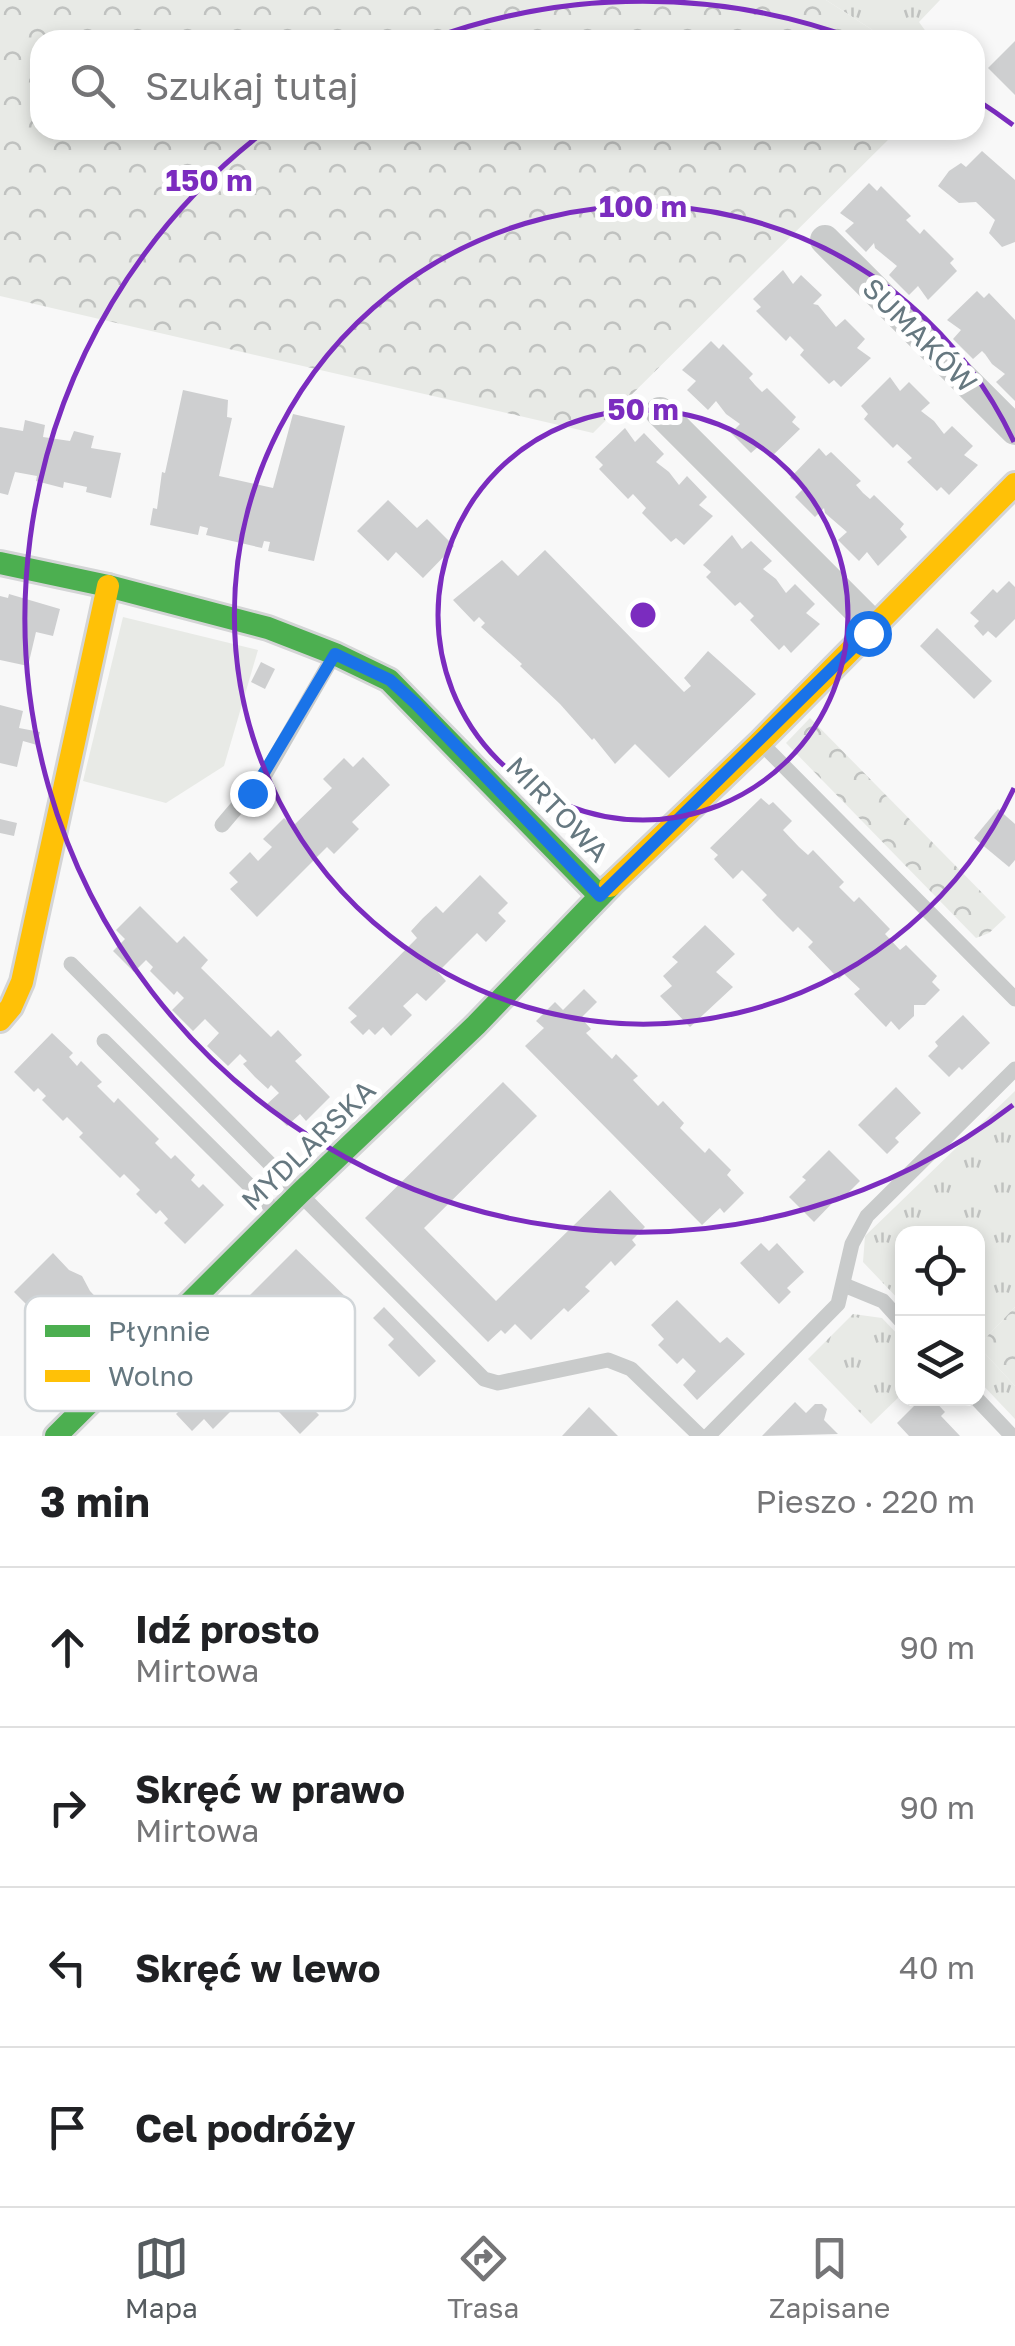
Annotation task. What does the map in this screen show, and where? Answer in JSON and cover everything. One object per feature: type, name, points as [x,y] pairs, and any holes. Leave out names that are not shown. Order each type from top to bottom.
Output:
[{"type":"street","name":"SUMAKÓW","points":[[825,240],[1015,430]]},
{"type":"street","points":[[660,412],[874,626]]},
{"type":"street","name":"MIRTOWA","points":[[0,562],[253,624],[335,654],[390,680],[600,896],[760,742],[1015,484]]},
{"type":"street","points":[[0,1020],[11,1007],[22,982],[108,586]]},
{"type":"street","name":"MYDLARSKA","points":[[196,1296],[476,1025],[600,896]]},
{"type":"street","name":"MYDLARSKA","points":[[56,1436],[81,1411]]},
{"type":"lane","points":[[222,825],[266,773],[335,654]]},
{"type":"lane","points":[[760,742],[1015,1000]]},
{"type":"lane","points":[[71,964],[484,1379],[498,1383],[608,1360],[630,1370],[704,1436],[838,1304],[852,1244],[867,1216],[1015,1069]]},
{"type":"lane","points":[[104,1041],[278,1214]]},
{"type":"lane","points":[[844,1285],[883,1302],[896,1316]]},
{"type":"lane","points":[[984,1406],[1012,1436]]},
{"type":"green space","points":[[0,0],[826,0],[872,30],[30,30],[30,140],[888,140],[593,433],[0,296]]},
{"type":"green space","points":[[826,0],[940,0],[919,22],[925,30],[872,30]]},
{"type":"green space","points":[[123,617],[258,650],[224,766],[166,803],[83,781]]},
{"type":"green space","points":[[810,718],[1006,917],[989,933],[976,938],[786,743]]},
{"type":"green space","points":[[1015,1091],[1015,1307],[985,1339],[985,1226],[895,1226],[895,1296],[863,1262],[865,1236]]},
{"type":"green space","points":[[1015,1307],[1015,1386],[985,1354],[985,1339]]},
{"type":"green space","points":[[853,1314],[882,1318],[895,1332],[895,1401],[871,1424],[808,1359]]},
{"type":"green space","points":[[985,1354],[1015,1386],[1015,1419],[985,1387]]},
{"type":"building","points":[[1015,41],[1015,95],[988,68]]},
{"type":"building","points":[[982,151],[1015,180],[1015,242],[1002,247],[989,233],[995,220],[976,202],[959,203],[938,186],[949,171],[961,163],[966,167]]},
{"type":"building","points":[[869,183],[877,191],[881,186],[911,216],[906,220],[920,234],[924,229],[954,259],[950,263],[957,271],[928,300],[918,286],[909,295],[889,275],[897,266],[874,243],[866,252],[845,231],[854,223],[840,213]]},
{"type":"building","points":[[783,270],[793,284],[801,275],[822,295],[813,304],[836,327],[845,319],[865,339],[857,348],[871,358],[841,387],[834,380],[829,384],[800,355],[804,350],[790,336],[786,341],[756,311],[761,307],[753,299]]},
{"type":"building","points":[[977,291],[984,298],[989,293],[1015,320],[1015,401],[996,382],[1005,374],[982,351],[973,359],[953,339],[961,330],[947,320]]},
{"type":"building","points":[[711,341],[719,349],[723,344],[753,374],[749,378],[762,392],[767,388],[796,417],[792,422],[800,429],[770,458],[760,445],[751,453],[731,433],[740,424],[716,401],[708,410],[687,390],[696,381],[682,370]]},
{"type":"building","points":[[890,377],[900,391],[909,382],[930,403],[921,411],[944,434],[952,426],[973,446],[964,455],[978,465],[949,495],[941,487],[937,491],[907,462],[912,458],[897,444],[893,448],[864,419],[868,414],[861,406]]},
{"type":"building","points":[[183,390],[228,400],[227,417],[232,418],[219,476],[273,488],[293,414],[345,426],[314,561],[268,551],[270,542],[264,541],[262,548],[206,535],[208,528],[200,526],[198,535],[150,525],[153,508],[157,509],[162,472],[165,473]]},
{"type":"building","points":[[25,420],[45,425],[43,437],[70,441],[74,431],[94,436],[91,448],[121,453],[111,498],[86,492],[87,487],[64,482],[63,488],[36,481],[37,476],[15,472],[8,495],[0,493],[0,427],[23,431]]},
{"type":"building","points":[[625,428],[635,442],[644,433],[664,454],[656,462],[679,485],[687,476],[707,497],[699,505],[713,516],[684,545],[676,538],[671,542],[642,513],[646,508],[633,494],[628,499],[599,469],[603,465],[595,457]]},
{"type":"building","points":[[819,448],[826,456],[831,452],[861,481],[856,485],[863,493],[870,499],[874,495],[904,524],[900,529],[907,537],[878,566],[867,552],[859,561],[838,540],[847,532],[824,508],[815,517],[795,497],[804,488],[790,478]]},
{"type":"building","points":[[388,500],[417,528],[427,519],[454,546],[423,578],[396,552],[388,561],[357,531]]},
{"type":"building","points":[[732,535],[742,549],[751,541],[772,561],[763,569],[786,593],[795,584],[815,604],[806,613],[820,624],[791,653],[784,645],[779,650],[750,620],[754,616],[740,602],[735,606],[706,577],[711,572],[703,565]]},
{"type":"building","points":[[545,550],[684,692],[691,686],[684,678],[708,651],[756,694],[669,778],[635,744],[615,764],[522,664],[481,627],[485,623],[479,617],[474,622],[453,600],[502,560],[518,576]]},
{"type":"building","points":[[1009,581],[1015,587],[1015,619],[996,638],[988,631],[983,636],[974,626],[979,621],[970,613],[993,589],[997,593]]},
{"type":"building","points":[[9,594],[60,609],[53,636],[36,632],[28,666],[0,660],[0,596],[8,598]]},
{"type":"building","points":[[937,628],[992,681],[974,699],[920,646]]},
{"type":"building","points":[[261,662],[275,669],[265,689],[251,682]]},
{"type":"building","points":[[0,705],[23,711],[19,728],[40,732],[37,745],[23,741],[17,767],[0,763]]},
{"type":"building","points":[[363,757],[390,785],[352,822],[359,829],[334,854],[327,847],[257,917],[230,889],[238,882],[229,873],[250,852],[258,861],[272,847],[263,839],[284,818],[293,826],[332,788],[323,779],[344,758],[353,767]]},
{"type":"building","points":[[761,798],[769,805],[773,802],[792,821],[783,830],[808,855],[813,850],[844,882],[839,887],[854,902],[859,897],[890,929],[885,934],[900,950],[906,945],[937,976],[932,982],[940,990],[925,1005],[914,1005],[914,1016],[899,1030],[891,1021],[886,1027],[880,1021],[854,994],[860,989],[844,974],[839,979],[833,973],[808,947],[813,942],[798,927],[793,932],[777,916],[762,900],[767,895],[742,870],[733,879],[714,859],[718,855],[710,848]]},
{"type":"building","points":[[998,809],[1015,824],[1015,860],[1009,867],[974,838]]},
{"type":"building","points":[[0,819],[17,823],[14,836],[0,833]]},
{"type":"building","points":[[480,875],[508,903],[498,913],[506,921],[486,942],[477,933],[438,972],[446,981],[426,1001],[417,993],[403,1006],[412,1015],[391,1036],[383,1027],[375,1035],[369,1029],[363,1035],[350,1022],[357,1016],[348,1008],[417,938],[411,931],[423,918],[436,906],[443,913]]},
{"type":"building","points":[[140,906],[177,943],[184,936],[208,960],[201,968],[271,1037],[278,1030],[302,1055],[295,1061],[330,1097],[306,1121],[300,1114],[287,1126],[266,1105],[279,1093],[255,1077],[240,1054],[228,1066],[207,1046],[219,1033],[205,1019],[193,1031],[172,1010],[184,998],[177,991],[174,995],[150,971],[153,967],[146,960],[134,972],[113,951],[125,939],[116,930]]},
{"type":"building","points":[[705,925],[735,954],[716,972],[733,987],[690,1027],[660,996],[672,986],[663,976],[678,962],[672,957]]},
{"type":"building","points":[[584,989],[597,1002],[581,1018],[591,1029],[586,1033],[612,1059],[616,1054],[638,1076],[633,1080],[658,1106],[663,1101],[684,1123],[680,1128],[705,1153],[709,1148],[731,1170],[727,1175],[744,1193],[724,1213],[720,1208],[702,1225],[525,1046],[544,1028],[536,1021],[555,1002],[563,1010]]},
{"type":"building","points":[[963,1015],[990,1043],[949,1077],[928,1056],[938,1046],[935,1042]]},
{"type":"building","points":[[52,1033],[73,1053],[69,1057],[77,1066],[81,1061],[102,1082],[97,1086],[114,1103],[118,1098],[159,1139],[155,1143],[171,1159],[175,1155],[195,1175],[191,1180],[199,1188],[203,1184],[224,1205],[185,1244],[164,1223],[168,1219],[160,1210],[156,1214],[136,1194],[140,1190],[124,1174],[120,1178],[79,1137],[83,1133],[67,1117],[63,1121],[42,1100],[46,1096],[38,1088],[34,1092],[14,1072]]},
{"type":"building","points":[[503,1082],[537,1116],[424,1228],[496,1301],[610,1190],[645,1227],[632,1240],[636,1245],[615,1266],[611,1261],[585,1287],[590,1291],[568,1312],[564,1308],[531,1340],[515,1324],[488,1342],[365,1218]]},
{"type":"building","points":[[896,1087],[921,1113],[895,1138],[899,1142],[887,1154],[858,1125]]},
{"type":"building","points":[[829,1150],[860,1181],[814,1222],[789,1197],[806,1180],[802,1177]]},
{"type":"building","points":[[761,1243],[769,1251],[777,1243],[804,1272],[787,1288],[791,1292],[779,1304],[740,1263]]},
{"type":"building","points":[[296,1249],[345,1296],[249,1296]]},
{"type":"building","points":[[53,1253],[69,1270],[82,1276],[95,1296],[25,1296],[25,1303],[14,1292]]},
{"type":"building","points":[[677,1300],[720,1343],[727,1337],[745,1354],[697,1400],[683,1385],[696,1371],[683,1358],[677,1364],[658,1345],[664,1339],[651,1325]]},
{"type":"building","points":[[384,1307],[436,1361],[419,1377],[388,1345],[394,1339],[373,1318]]},
{"type":"building","points":[[795,1402],[806,1413],[815,1404],[822,1404],[827,1409],[824,1420],[838,1434],[762,1436]]},
{"type":"building","points":[[914,1406],[939,1406],[945,1412],[941,1416],[960,1436],[909,1436],[897,1423]]},
{"type":"building","points":[[589,1407],[618,1436],[562,1436]]},
{"type":"building","points":[[231,1411],[213,1429],[204,1419],[192,1431],[176,1414]]},
{"type":"building","points":[[315,1411],[319,1415],[300,1434],[279,1412]]},
{"type":"traffic: fast","points":[[0,563],[108,586],[268,628],[389,680],[600,896]]},
{"type":"traffic: fast","points":[[197,1296],[476,1025],[610,886]]},
{"type":"traffic: fast","points":[[56,1436],[81,1411]]},
{"type":"traffic: slow","points":[[610,886],[760,742],[1015,484]]},
{"type":"traffic: slow","points":[[0,1020],[11,1007],[22,982],[108,586]]},
{"type":"route","points":[[252,793],[335,654],[390,680],[600,896],[868,633]]}]
